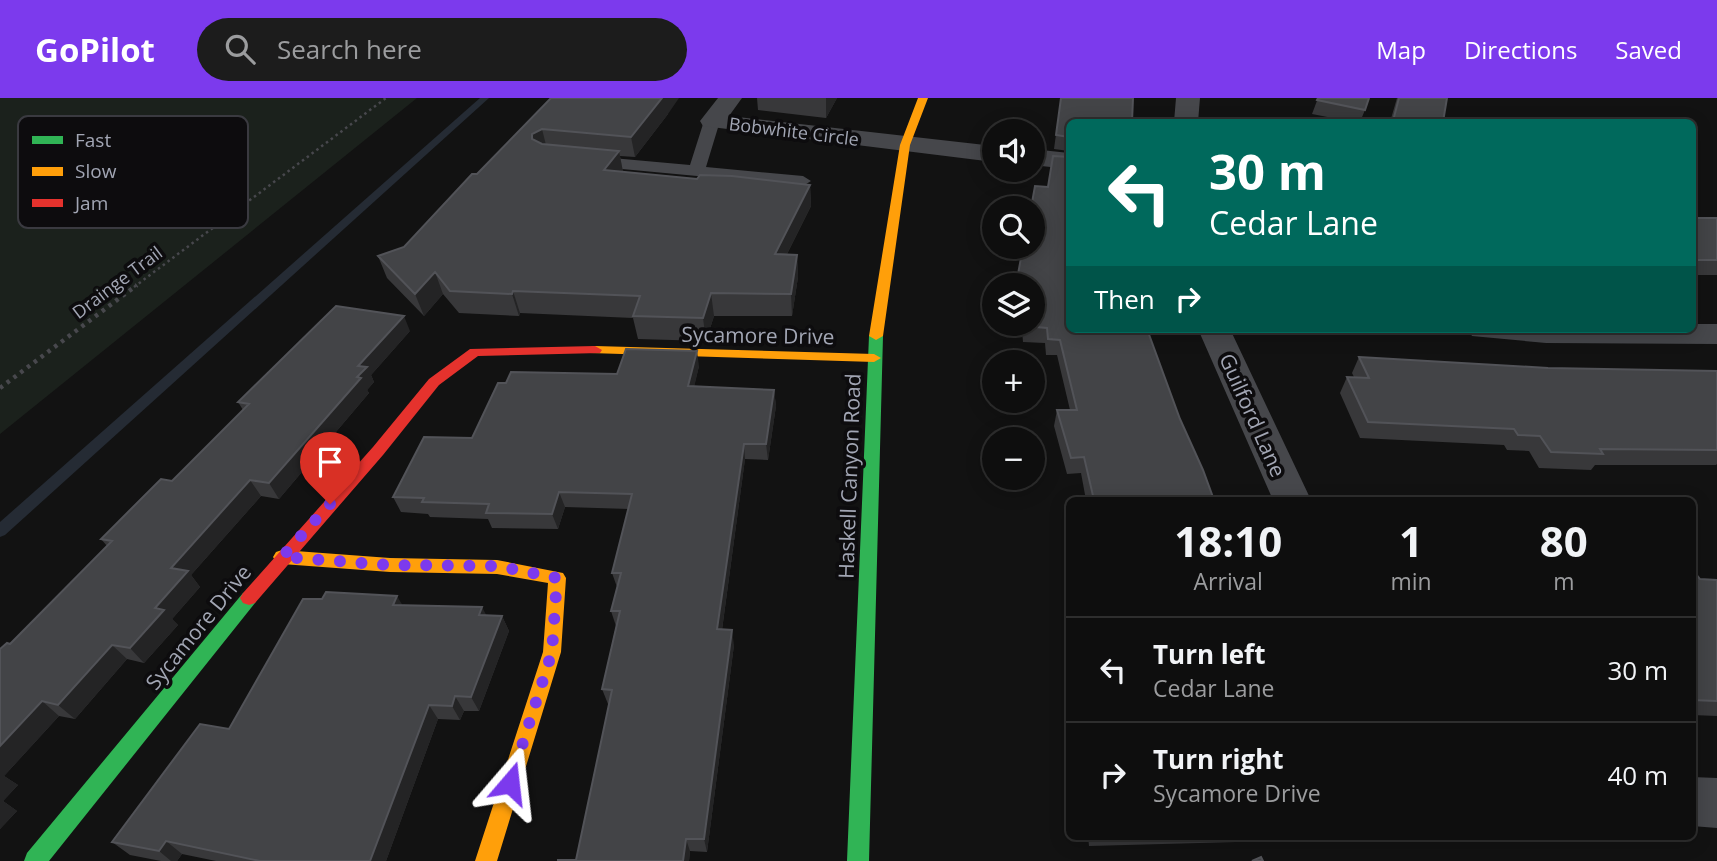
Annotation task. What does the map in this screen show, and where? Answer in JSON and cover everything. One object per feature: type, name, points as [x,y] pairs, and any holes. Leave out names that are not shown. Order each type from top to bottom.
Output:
[{"type":"street","name":"Bobwhite Circle","points":[[712,121],[730,98]]},
{"type":"street","name":"Haskell Canyon Road","points":[[858,861],[874,358],[905,145],[923,98]]},
{"type":"street","points":[[1186,119],[1188,98]]},
{"type":"street","name":"Bobwhite Circle","points":[[712,121],[982,153]]},
{"type":"street","points":[[1045,159],[1066,161]]},
{"type":"street","name":"Guilford Lane","points":[[1216,333],[1291,497]]},
{"type":"street","points":[[1546,333],[1717,334]]},
{"type":"street","name":"Sycamore Drive","points":[[35,861],[282,557],[435,382],[475,352],[543,349],[874,358]]},
{"type":"street","points":[[282,557],[390,565],[497,566],[557,578],[552,652],[486,861]]},
{"type":"street","points":[[1696,802],[1717,803]]},
{"type":"lane","points":[[696,171],[712,121]]},
{"type":"lane","points":[[574,160],[803,181]]},
{"type":"path","name":"Drainge Trail","points":[[248,202],[386,98]]},
{"type":"path","name":"Drainge Trail","points":[[0,388],[213,228]]},
{"type":"shaded area","points":[[0,98],[417,98],[0,434]]},
{"type":"building","points":[[551,98],[662,98],[631,137],[542,129],[532,134],[532,139],[542,144],[619,151],[604,170],[697,179],[700,175],[732,176],[810,185],[775,254],[797,255],[791,294],[711,293],[703,318],[633,316],[640,296],[450,291],[435,272],[415,294],[378,256],[404,247],[472,174],[477,174]]},
{"type":"building","points":[[1061,98],[1133,98],[1132,119],[1066,119],[1066,137],[1056,135]]},
{"type":"building","points":[[1369,98],[1365,110],[1317,100]]},
{"type":"building","points":[[1399,98],[1447,98],[1444,119],[1394,119]]},
{"type":"building","points":[[1053,156],[1066,157],[1066,333],[1148,333],[1213,497],[1093,497],[1084,457],[1071,458],[1057,410],[1077,410],[1060,340],[1048,339],[1045,328],[1045,273],[1018,273],[1021,259],[1045,259],[1045,196],[1033,196],[1035,186],[1048,187]]},
{"type":"building","points":[[1696,218],[1717,218],[1717,260],[1696,260]]},
{"type":"building","points":[[336,306],[404,316],[358,366],[367,367],[357,377],[361,378],[269,483],[250,480],[171,568],[188,571],[155,608],[164,610],[130,648],[112,645],[58,705],[42,701],[0,746],[0,649],[7,643],[10,644],[112,541],[101,539],[161,479],[172,481],[249,404],[238,402]]},
{"type":"building","points":[[626,349],[697,351],[688,386],[774,390],[766,444],[744,444],[717,629],[732,630],[704,839],[686,839],[683,861],[558,861],[576,860],[612,690],[602,689],[620,611],[611,611],[621,573],[612,573],[632,494],[559,492],[552,514],[486,513],[489,504],[422,502],[424,498],[393,497],[424,437],[472,438],[498,383],[506,383],[511,372],[617,374]]},
{"type":"building","points":[[1359,357],[1548,368],[1717,371],[1717,450],[1600,449],[1603,454],[1551,452],[1540,436],[1518,435],[1514,429],[1368,422],[1347,377],[1369,378]]},
{"type":"building","points":[[1696,574],[1700,579],[1717,580],[1717,701],[1696,700]]},
{"type":"building","points":[[326,592],[397,596],[393,605],[482,607],[479,615],[502,616],[471,697],[455,696],[452,706],[429,705],[370,861],[260,861],[166,841],[159,851],[112,842],[200,724],[229,729],[303,599],[322,599]]},
{"type":"waterway","points":[[0,531],[485,98]]},
{"type":"traffic: fast","points":[[858,861],[876,336]]},
{"type":"traffic: fast","points":[[35,861],[249,598]]},
{"type":"traffic: slow","points":[[876,336],[905,145],[923,98]]},
{"type":"traffic: slow","points":[[595,350],[874,358]]},
{"type":"traffic: slow","points":[[282,557],[390,565],[497,567],[557,578],[552,652],[486,861]]},
{"type":"traffic: jam","points":[[249,598],[378,451],[434,382],[475,352],[595,350]]},
{"type":"route","points":[[330,504],[282,557],[390,565],[497,566],[557,578],[552,652],[510,783]]}]
